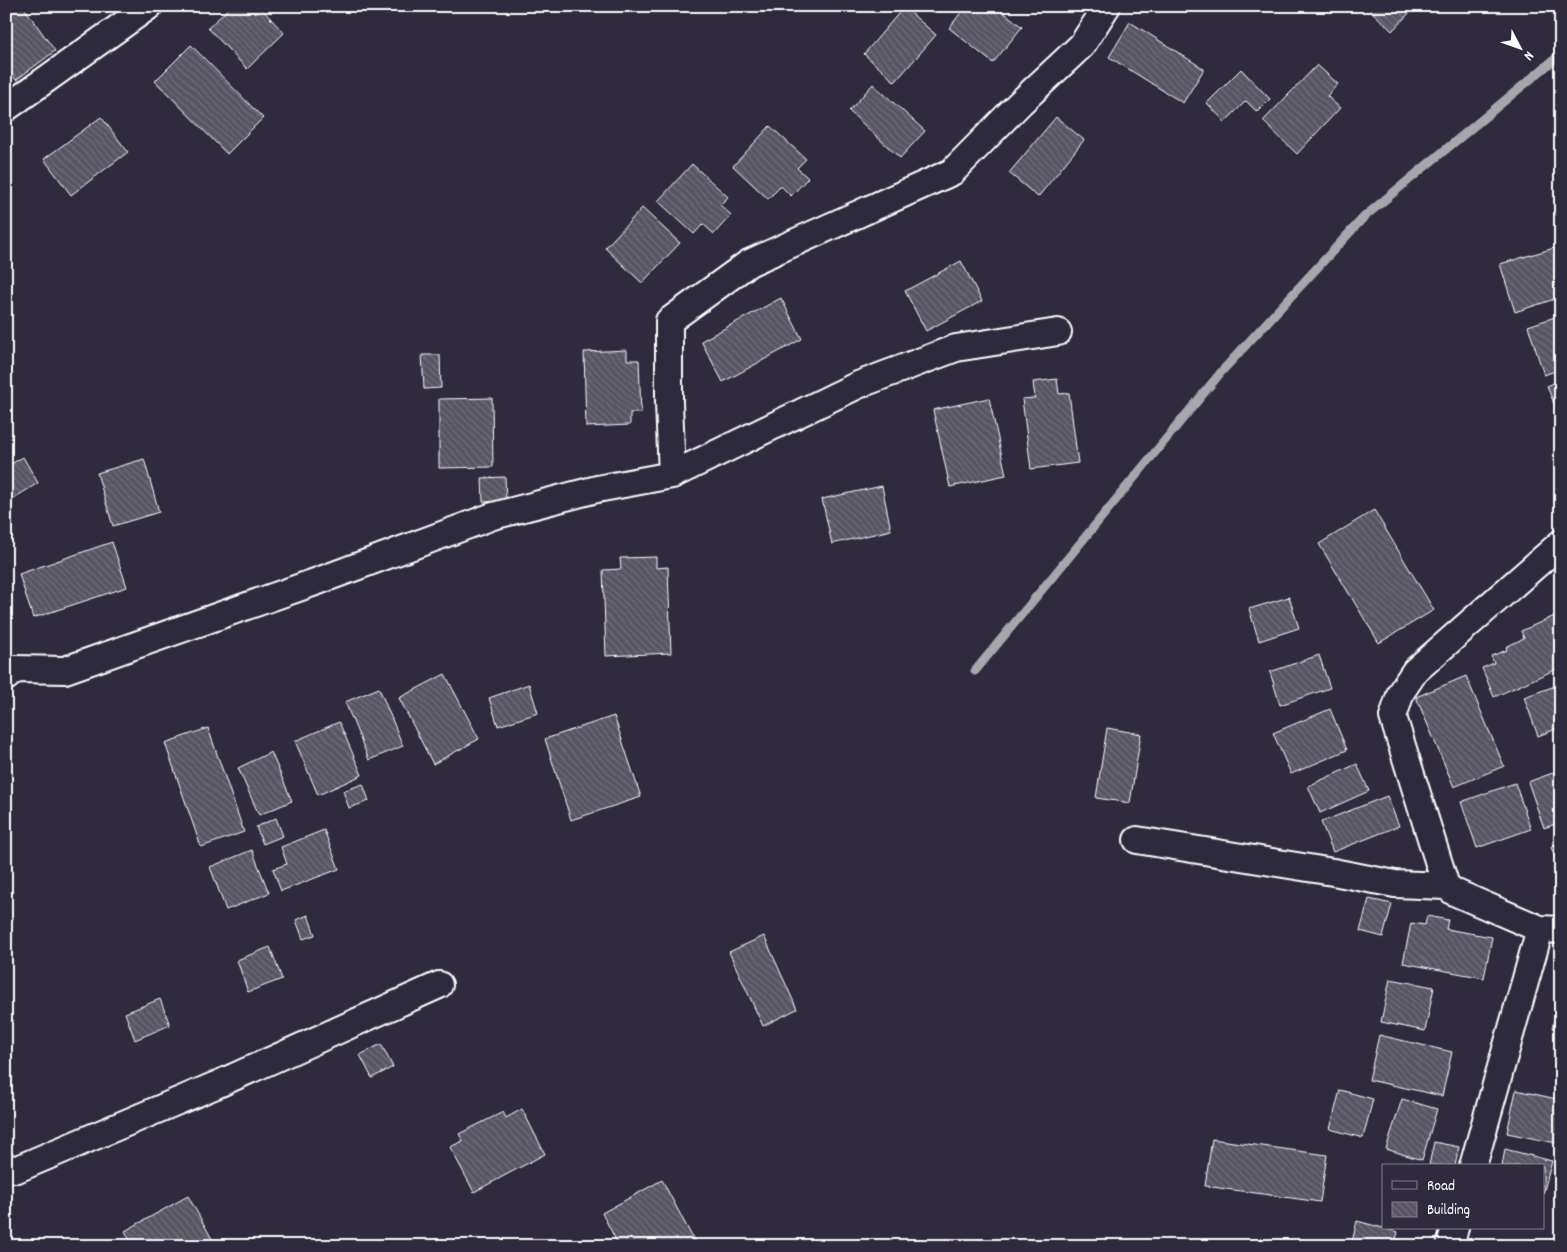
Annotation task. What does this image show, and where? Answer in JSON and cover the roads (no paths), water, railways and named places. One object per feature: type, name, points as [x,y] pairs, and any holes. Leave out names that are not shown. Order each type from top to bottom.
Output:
[{"type":"street","points":[[6,108],[150,6]]},
{"type":"street","points":[[672,475],[669,404],[669,321],[748,263],[952,172],[1020,103],[1082,45],[1108,6]]},
{"type":"street","points":[[10,667],[65,670],[318,581],[493,516],[597,489],[672,475],[858,385],[956,348],[1058,332]]},
{"type":"street","points":[[1446,886],[1393,717],[1401,692],[1416,671],[1561,544]]},
{"type":"street","points":[[1137,840],[1395,884],[1446,886],[1454,892],[1550,930],[1474,1164]]},
{"type":"street","points":[[6,1168],[17,1169],[189,1096],[440,985]]},
{"type":"street","points":[[1450,1246],[1454,1230]]},
{"type":"waterway","points":[[975,671],[1222,371],[1364,217],[1561,54]]}]
